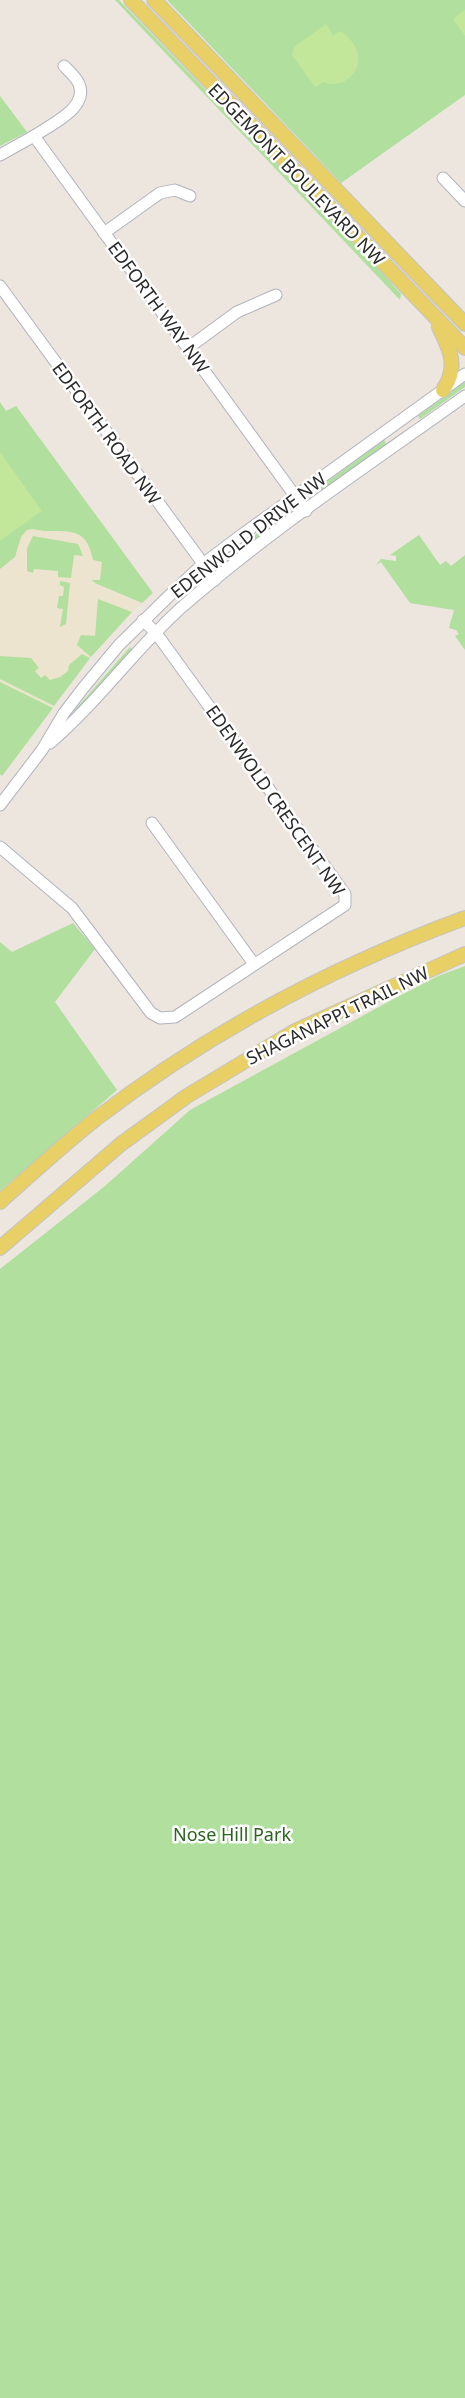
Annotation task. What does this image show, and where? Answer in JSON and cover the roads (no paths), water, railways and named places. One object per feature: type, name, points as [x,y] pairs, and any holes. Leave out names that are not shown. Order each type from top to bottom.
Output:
[{"type":"main road","name":"EDGEMONT BOULEVARD NW","points":[[131,0],[434,318],[465,348]]},
{"type":"main road","name":"EDGEMONT BOULEVARD NW","points":[[154,0],[465,324]]},
{"type":"main road","points":[[434,318],[453,360],[450,377],[442,390]]},
{"type":"main road","name":"SHAGANAPPI TRAIL NW","points":[[0,1202],[97,1118],[166,1069],[263,1010],[355,963],[465,918]]},
{"type":"main road","name":"SHAGANAPPI TRAIL NW","points":[[0,1248],[121,1144],[210,1081],[295,1031],[373,994],[465,954]]},
{"type":"street","points":[[0,155],[34,136],[72,110],[80,98],[81,90],[78,81],[64,66]]},
{"type":"street","name":"EDFORTH WAY NW","points":[[34,136],[306,510]]},
{"type":"street","points":[[443,178],[465,201]]},
{"type":"street","points":[[104,233],[160,193],[175,190],[190,196]]},
{"type":"street","name":"EDFORTH ROAD NW","points":[[0,286],[215,580]]},
{"type":"street","points":[[188,348],[237,312],[276,294]]},
{"type":"street","name":"EDENWOLD DRIVE NW","points":[[0,805],[42,750],[64,713],[84,687],[143,620],[203,564],[465,374]]},
{"type":"street","name":"EDENWOLD DRIVE NW","points":[[42,750],[74,722],[156,633],[215,580],[306,510],[465,396]]},
{"type":"street","name":"EDENWOLD CRESCENT NW","points":[[0,847],[72,908],[156,1016],[166,1019],[175,1016],[344,906],[347,898],[156,633],[143,620]]},
{"type":"street","points":[[152,824],[254,964]]},
{"type":"park label","name":"Nose Hill Park","points":[[232,1834]]}]
